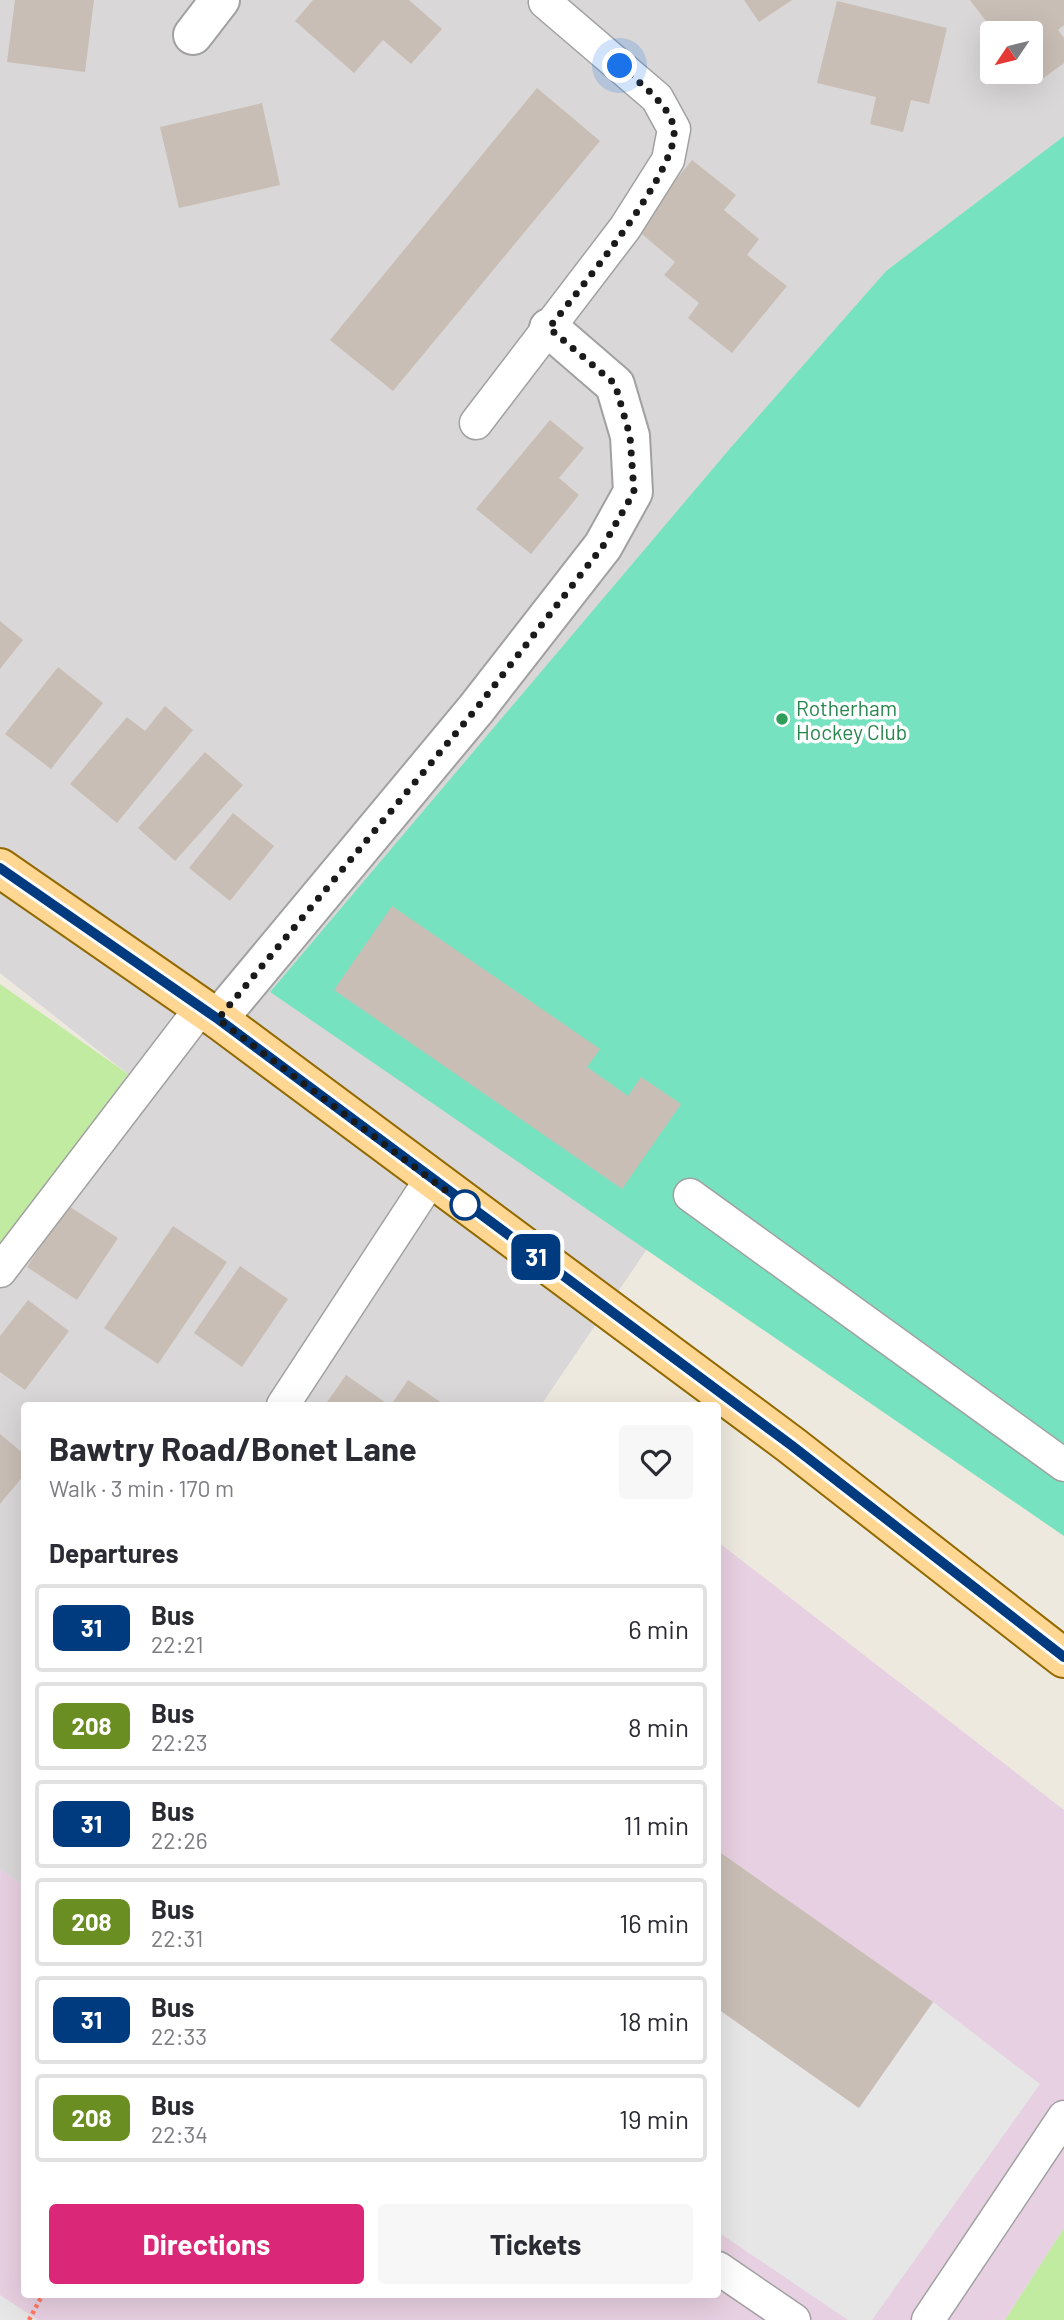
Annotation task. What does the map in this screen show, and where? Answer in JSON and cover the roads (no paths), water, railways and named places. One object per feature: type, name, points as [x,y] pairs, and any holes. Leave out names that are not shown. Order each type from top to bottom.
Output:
[{"type":"main road","points":[[0,868],[210,1014],[791,1445],[1064,1658]]},
{"type":"street","points":[[193,35],[220,0]]},
{"type":"street","points":[[210,1014],[485,698],[603,546],[634,492],[630,436],[615,384],[549,328]]},
{"type":"lane","points":[[476,424],[625,228],[668,160],[674,129],[657,98],[545,2]]},
{"type":"lane","points":[[0,1271],[210,1014]]},
{"type":"lane","points":[[285,1402],[432,1179]]},
{"type":"lane","points":[[690,1195],[1064,1465]]},
{"type":"lane","points":[[928,2320],[1064,2116]]},
{"type":"lane","points":[[721,2270],[794,2320]]},
{"type":"place","name":"Rotherham Hockey Club","points":[[782,719]]}]
